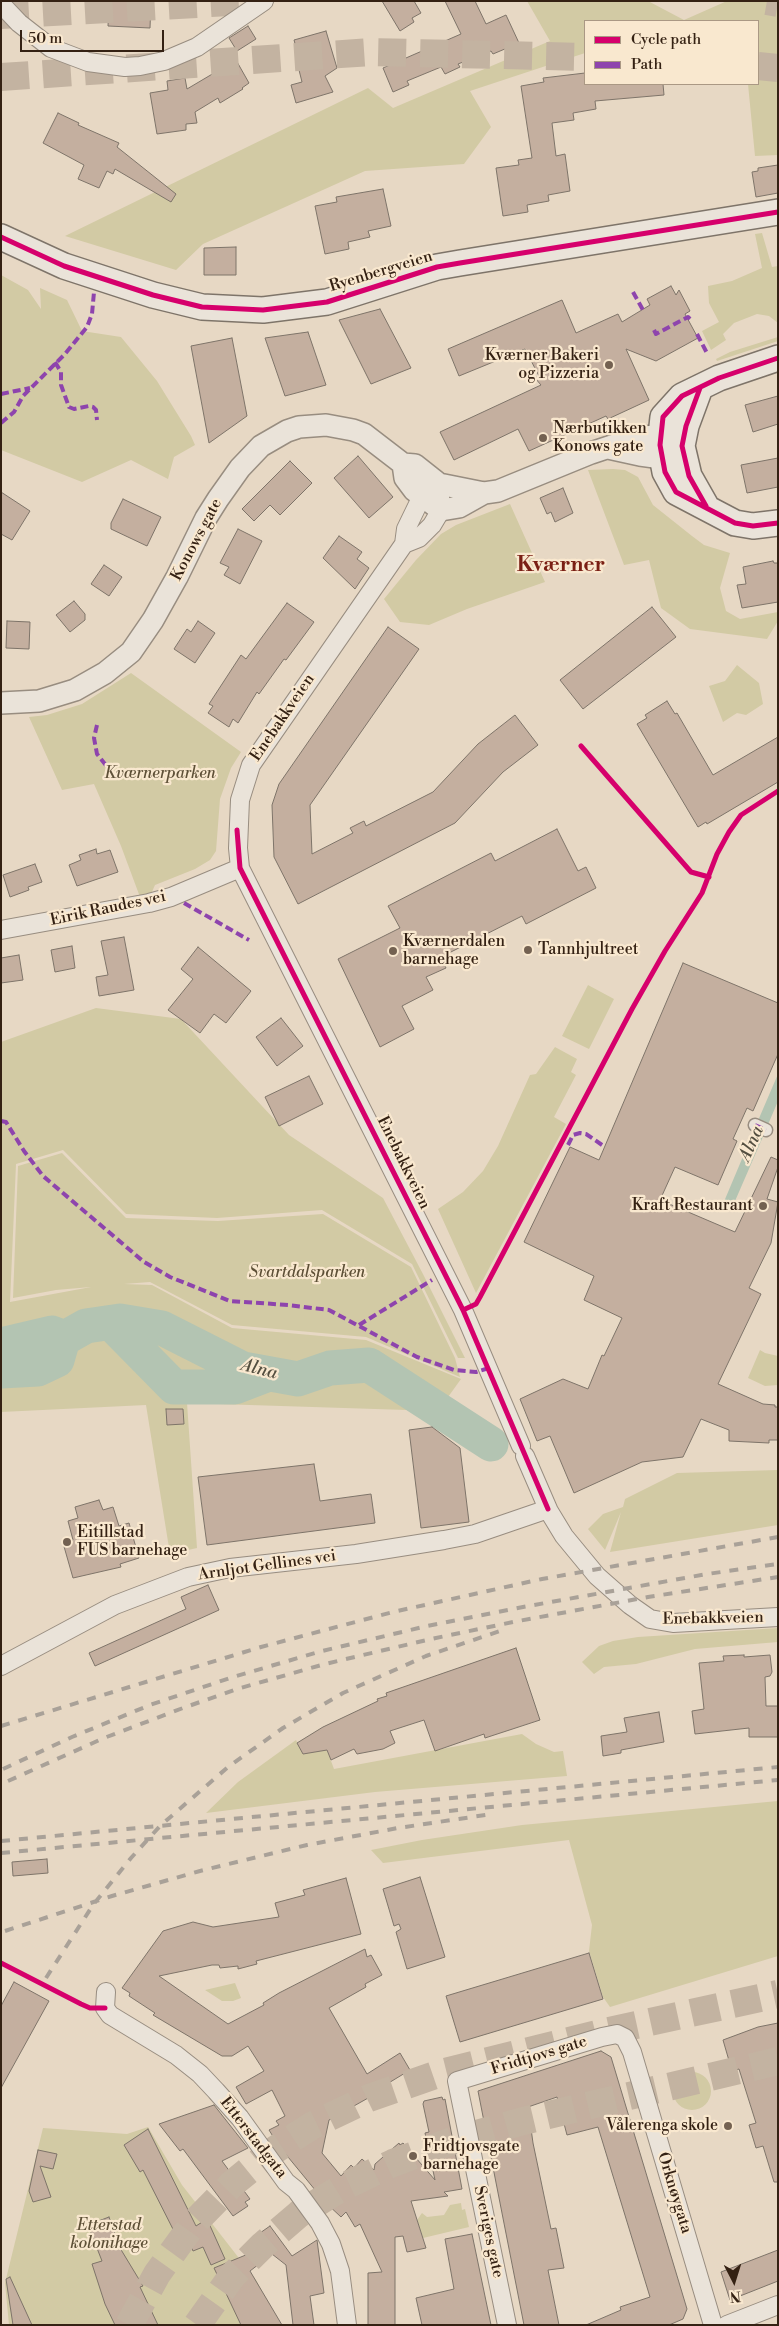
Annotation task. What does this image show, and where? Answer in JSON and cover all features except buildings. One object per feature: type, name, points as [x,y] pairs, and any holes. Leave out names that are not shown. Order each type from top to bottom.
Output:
[{"type":"main road","name":"Ryenbergveien","points":[[1,237],[64,266],[153,295],[202,307],[263,310],[327,302],[448,265],[778,212]]},
{"type":"main road","points":[[778,358],[718,378],[700,388],[686,426],[668,447],[670,484],[676,492],[706,506],[720,517],[740,524],[761,526],[778,523]]},
{"type":"street","points":[[1,4],[19,23],[51,48],[88,62],[125,67],[164,61],[197,47],[264,1]]},
{"type":"street","name":"Konows gate","points":[[1,703],[40,701],[75,690],[105,673],[131,652],[153,620],[178,577],[206,518],[218,499],[240,468],[261,446],[273,438],[299,427],[341,426],[364,434],[403,464],[415,465],[441,510],[459,508],[484,493]]},
{"type":"street","name":"Konows gate","points":[[431,490],[484,493],[498,491],[590,453],[608,448],[640,456],[668,447]]},
{"type":"street","name":"Enebakkveien","points":[[431,490],[406,529],[404,544],[251,765],[242,788],[238,812],[240,868],[463,1310],[548,1509],[564,1536],[596,1576],[630,1605],[650,1619],[673,1623],[778,1618]]},
{"type":"street","name":"Enebakkveien","points":[[404,544],[424,533],[441,510]]},
{"type":"street","name":"Eirik Raudes vei","points":[[1,930],[149,903],[171,897],[240,868]]},
{"type":"street","name":"Arnljot Gellines vei","points":[[1,1666],[115,1606],[188,1577],[230,1568],[356,1554],[444,1540],[475,1534],[548,1509]]},
{"type":"street","name":"Etterstadgata","points":[[106,1992],[105,2008],[110,2015],[176,2056],[200,2074],[216,2091],[240,2118],[286,2182],[296,2190],[320,2223],[331,2244],[340,2272],[347,2325]]},
{"type":"street","name":"Fridtjovs gate","points":[[457,2081],[602,2037],[611,2035],[622,2036]]},
{"type":"street","name":"Orknøygata","points":[[622,2036],[632,2052],[713,2325]]},
{"type":"street","name":"Sveriges gate","points":[[457,2081],[507,2325]]},
{"type":"street","points":[[726,2325],[778,2305]]},
{"type":"green space","points":[[527,1],[648,1],[684,20],[584,20],[584,53],[470,91],[491,127],[464,164],[365,171],[203,244],[176,270],[65,236],[368,88],[393,108],[550,41]]},
{"type":"green space","points":[[727,1],[778,1],[778,155],[755,156],[748,85],[759,85],[759,20],[684,20]]},
{"type":"green space","points":[[762,233],[772,267],[778,266],[778,323],[769,316],[757,314],[734,323],[723,334],[726,340],[711,350],[702,331],[719,322],[709,303],[708,286],[732,281],[762,268],[755,234]]},
{"type":"green space","points":[[1,275],[28,290],[41,309],[40,288],[67,300],[82,331],[121,337],[157,381],[195,445],[174,457],[168,479],[131,460],[82,482],[1,450]]},
{"type":"green space","points":[[778,337],[778,341],[717,361],[716,359],[730,352]]},
{"type":"green space","points":[[588,470],[625,470],[638,477],[653,505],[704,545],[730,553],[720,588],[726,611],[740,619],[778,612],[778,621],[767,639],[690,629],[661,608],[649,560],[624,565]]},
{"type":"green space","points":[[510,504],[545,582],[467,609],[429,625],[400,622],[384,599],[416,560],[441,534],[456,525]]},
{"type":"green space","points":[[737,665],[759,683],[763,704],[746,715],[737,713],[723,722],[709,686],[725,681]]},
{"type":"green space","name":"Kværnerparken","points":[[131,673],[241,752],[231,768],[220,799],[216,851],[210,860],[195,869],[155,885],[151,894],[140,897],[121,846],[94,784],[62,790],[29,717],[47,715],[82,704]]},
{"type":"green space","points":[[588,985],[614,999],[589,1049],[562,1036]]},
{"type":"green space","name":"Svartdalsparken","points":[[96,1008],[181,1019],[289,1135],[383,1198],[465,1358],[458,1358],[412,1264],[322,1210],[217,1218],[126,1214],[63,1150],[16,1164],[10,1302],[91,1287],[56,1290],[13,1298],[18,1166],[62,1153],[126,1218],[218,1221],[323,1214],[411,1267],[455,1358],[460,1377],[366,1337],[232,1325],[150,1282],[124,1284],[152,1285],[232,1328],[366,1340],[461,1379],[438,1411],[187,1403],[197,1548],[170,1554],[146,1405],[1,1412],[1,1042]]},
{"type":"green space","points":[[555,1047],[577,1059],[571,1072],[576,1075],[554,1117],[566,1124],[476,1293],[438,1209],[463,1192],[483,1171],[498,1146],[530,1075],[536,1074]]},
{"type":"green space","points":[[760,1350],[778,1356],[778,1385],[765,1386],[748,1378]]},
{"type":"green space","points":[[778,1470],[778,1525],[610,1552],[621,1512],[605,1550],[588,1529],[603,1514],[623,1507],[625,1499],[677,1473]]},
{"type":"green space","points":[[778,1628],[778,1642],[695,1649],[636,1664],[604,1667],[594,1674],[582,1662],[599,1646],[613,1641],[638,1637]]},
{"type":"green space","points":[[522,1734],[536,1744],[554,1752],[563,1751],[567,1776],[375,1792],[206,1813],[238,1782],[296,1740],[303,1754],[327,1750],[334,1769]]},
{"type":"green space","points":[[778,1801],[778,1956],[610,2007],[603,1997],[589,1951],[592,1925],[569,1840],[383,1863],[371,1850],[422,1840],[522,1825]]},
{"type":"green space","points":[[235,1983],[241,1998],[233,2001],[222,2001],[205,1990]]},
{"type":"green space","points":[[692,2072],[706,2077],[711,2091],[706,2105],[692,2110],[678,2105],[673,2091],[678,2077]]},
{"type":"green space","name":"Etterstad kolonihage","points":[[148,2127],[182,2185],[256,2280],[267,2301],[267,2325],[9,2325],[5,2283],[43,2128],[127,2134]]},
{"type":"green space","points":[[461,2203],[462,2210],[465,2209],[469,2227],[423,2238],[417,2220],[422,2213],[427,2217],[444,2215],[450,2205]]},
{"type":"water","points":[[778,1074],[778,1101],[767,1127],[757,1123]]},
{"type":"water","points":[[755,1128],[765,1132],[732,1208],[723,1204]]},
{"type":"waterway","name":"Alna","points":[[1,1371],[38,1369],[57,1360],[63,1339],[86,1326],[120,1321],[162,1328],[243,1369],[298,1379],[330,1368],[369,1365],[491,1444]]},
{"type":"waterway","points":[[111,1323],[174,1387],[235,1387],[269,1374]]},
{"type":"waterway","points":[[1,1345],[52,1333],[65,1338]]},
{"type":"tunnel","points":[[1,15],[248,1]]},
{"type":"tunnel","points":[[767,1],[778,3]]},
{"type":"tunnel","points":[[1,77],[371,52],[584,57]]},
{"type":"tunnel","points":[[759,66],[778,68]]},
{"type":"tunnel","points":[[129,2325],[157,2274],[193,2224],[232,2184],[270,2153],[313,2125],[369,2098],[441,2073],[609,2031],[778,1994]]},
{"type":"tunnel","points":[[197,2325],[232,2276],[263,2245],[299,2214],[341,2188],[393,2163],[455,2140],[523,2121],[778,2061]]},
{"type":"railway","points":[[1,1726],[261,1647],[393,1612],[542,1579],[778,1537]]},
{"type":"railway","points":[[3,1769],[72,1737],[150,1705],[233,1677],[322,1651],[427,1626],[523,1607],[707,1574],[778,1564]]},
{"type":"railway","points":[[8,1781],[104,1738],[183,1708],[237,1689],[325,1664],[513,1622],[648,1597],[778,1577]]},
{"type":"railway","points":[[46,1978],[93,1905],[131,1858],[160,1826],[228,1767],[283,1728],[343,1693],[426,1656],[500,1631]]},
{"type":"railway","points":[[1,1841],[778,1767]]},
{"type":"railway","points":[[1,1853],[778,1780]]},
{"type":"railway","points":[[5,1931],[112,1896],[200,1871],[307,1845],[398,1828],[492,1814]]},
{"type":"marked path","points":[[1,423],[14,412],[23,396],[65,354],[87,327],[92,314],[94,292]]},
{"type":"marked path","points":[[633,292],[643,310]]},
{"type":"marked path","points":[[654,330],[656,334],[688,317],[690,319]]},
{"type":"marked path","points":[[697,334],[708,355]]},
{"type":"marked path","points":[[55,362],[61,372],[61,385],[69,407],[74,409],[93,407],[96,410],[97,420]]},
{"type":"marked path","points":[[1,394],[30,388]]},
{"type":"marked path","points":[[97,725],[94,738],[97,754],[116,778]]},
{"type":"marked path","points":[[184,903],[249,940]]},
{"type":"marked path","points":[[1,1121],[6,1122],[24,1151],[43,1176],[144,1262],[170,1277],[230,1301],[329,1310],[417,1357],[454,1370],[476,1372],[489,1368]]},
{"type":"marked path","points":[[755,1125],[766,1130]]},
{"type":"marked path","points":[[568,1145],[573,1135],[580,1133],[586,1134],[605,1147]]},
{"type":"marked path","points":[[359,1325],[432,1280]]},
{"type":"cycle path","points":[[1,237],[64,266],[153,295],[202,307],[263,310],[327,302],[437,267],[778,212]]},
{"type":"cycle path","points":[[778,358],[719,378],[682,396],[663,417],[660,445],[665,472],[676,492],[735,523],[753,526],[778,523]]},
{"type":"cycle path","points":[[700,388],[686,426],[682,446],[689,476],[706,506]]},
{"type":"cycle path","points":[[581,746],[691,872],[709,877]]},
{"type":"cycle path","points":[[463,1310],[476,1304],[480,1297],[632,1009],[665,951],[702,893],[717,854],[729,832],[741,815],[778,791]]},
{"type":"cycle path","points":[[237,830],[240,868],[463,1310],[548,1509]]},
{"type":"cycle path","points":[[1,1963],[90,2008],[105,2008]]},
{"type":"place","name":"Kværner Bakeri og Pizzeria","points":[[609,365]]},
{"type":"place","name":"Nærbutikken Konows gate","points":[[543,438]]},
{"type":"place","name":"Tannhjultreet","points":[[528,950]]},
{"type":"place","name":"Kværnerdalen barnehage","points":[[393,951]]},
{"type":"place","name":"Kraft Restaurant","points":[[763,1206]]},
{"type":"place","name":"Eitillstad FUS barnehage","points":[[67,1542]]},
{"type":"place","name":"Vålerenga skole","points":[[728,2126]]},
{"type":"place","name":"Fridtjovsgate barnehage","points":[[413,2156]]},
{"type":"district","name":"Kværner","points":[[561,566]]}]
